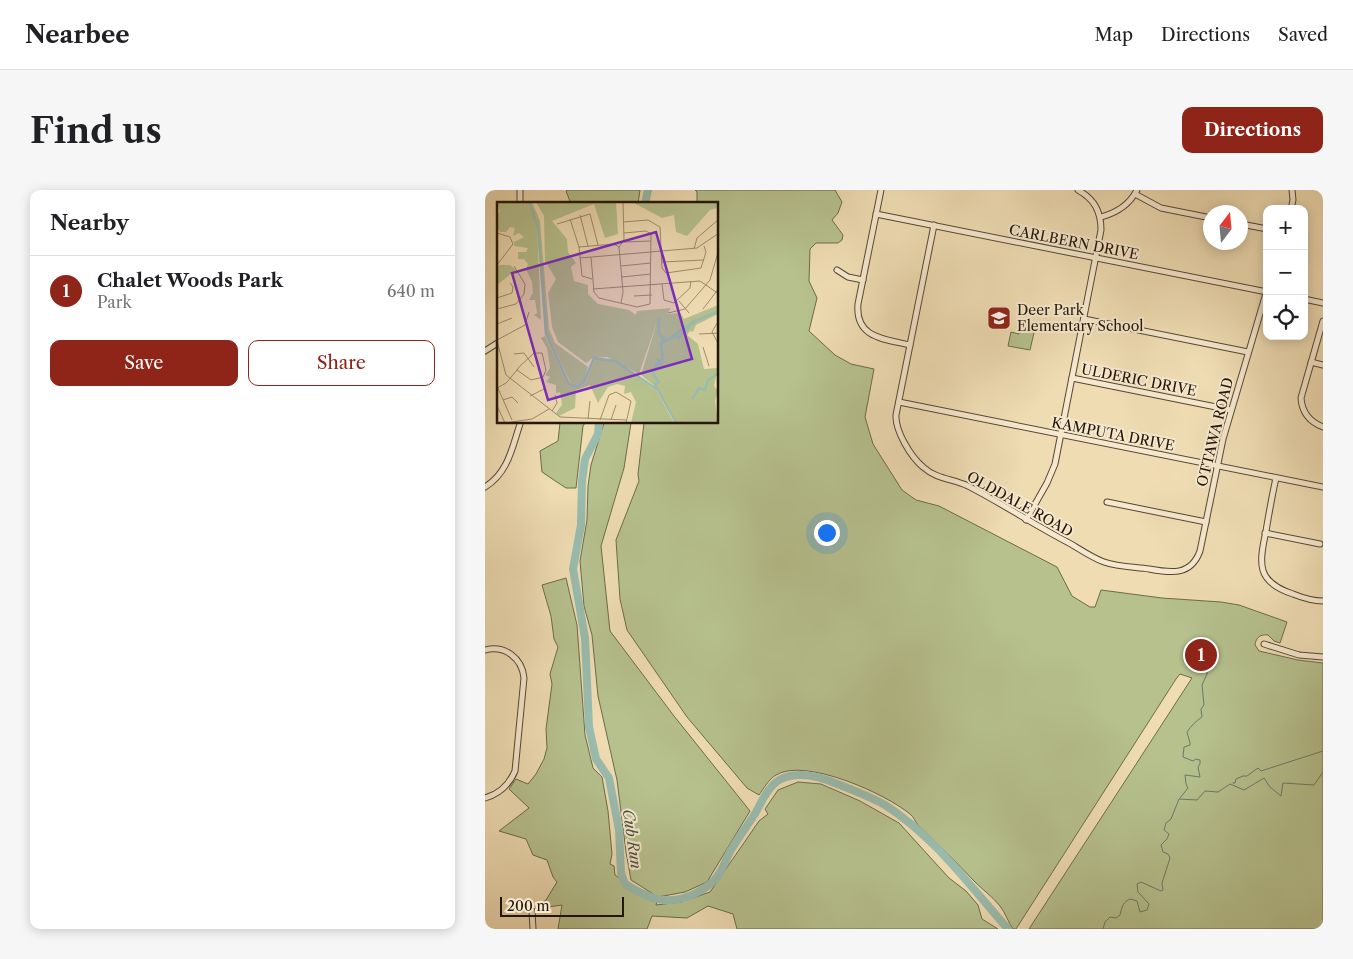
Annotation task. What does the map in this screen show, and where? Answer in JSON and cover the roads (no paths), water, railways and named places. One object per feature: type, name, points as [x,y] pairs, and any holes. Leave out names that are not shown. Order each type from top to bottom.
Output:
[{"type":"street","points":[[881,190],[863,280],[858,310],[859,318],[864,328],[876,338],[910,345]]},
{"type":"street","points":[[1026,520],[1051,476],[1061,435],[1101,230],[1101,217],[1093,201],[1078,190]]},
{"type":"street","points":[[1292,190],[1292,205]]},
{"type":"street","points":[[1101,217],[1117,211],[1127,204],[1136,192],[1161,208],[1203,216]]},
{"type":"street","name":"CARLBERN DRIVE","points":[[876,214],[1263,290]]},
{"type":"street","name":"OLDDALE ROAD","points":[[934,225],[896,418],[898,430],[923,467],[938,476],[967,486],[1104,562],[1178,572]]},
{"type":"street","points":[[1248,225],[1263,228]]},
{"type":"street","points":[[837,270],[848,277],[863,280]]},
{"type":"street","name":"OTTAWA ROAD","points":[[1178,572],[1188,567],[1196,559],[1200,551],[1217,466],[1231,410],[1266,295]]},
{"type":"street","points":[[1308,300],[1323,303]]},
{"type":"street","points":[[1084,318],[1248,352]]},
{"type":"street","points":[[1323,321],[1302,392],[1301,402],[1306,416],[1323,427]]},
{"type":"street","points":[[485,352],[497,343]]},
{"type":"street","points":[[1311,362],[1323,365]]},
{"type":"street","name":"ULDERIC DRIVE","points":[[1072,378],[1231,410]]},
{"type":"street","name":"KAMPUTA DRIVE","points":[[899,402],[1323,488]]},
{"type":"street","points":[[485,487],[495,480],[506,465],[520,424]]},
{"type":"street","points":[[1276,478],[1261,563],[1268,580],[1281,590],[1312,600],[1323,601]]},
{"type":"street","points":[[1107,502],[1206,522]]},
{"type":"street","points":[[1265,533],[1320,544]]},
{"type":"street","points":[[1264,644],[1299,655],[1323,657]]},
{"type":"street","points":[[485,650],[498,649],[510,653],[520,664],[523,676],[515,771],[503,790],[485,798]]},
{"type":"street","points":[[532,911],[533,929]]},
{"type":"waterway","name":"Cub Run","points":[[645,202],[648,190]]},
{"type":"waterway","name":"Cub Run","points":[[599,424],[598,434],[585,459],[582,481],[581,525],[573,569],[585,638],[589,727],[596,759],[609,778],[619,830],[621,873],[625,884],[642,894],[668,900],[677,900],[702,890],[719,874],[731,850],[773,785],[788,776],[803,775],[826,779],[869,797],[903,817],[951,862],[1008,929]]},
{"type":"waterway","points":[[1180,798],[1188,788],[1185,775],[1200,777],[1198,767],[1200,760],[1196,759],[1193,761],[1183,757],[1184,747],[1190,745],[1187,732],[1202,717],[1201,709],[1204,705],[1202,685],[1207,674],[1209,656]]},
{"type":"waterway","points":[[1233,783],[1235,783],[1236,779],[1247,776],[1258,768],[1261,771],[1323,751]]},
{"type":"waterway","points":[[1103,929],[1105,922],[1110,917],[1116,918],[1120,915],[1123,905],[1128,900],[1137,901],[1140,912],[1147,910],[1149,904],[1138,892],[1137,884],[1141,882],[1161,891],[1163,890],[1162,883],[1170,858],[1168,854],[1163,852],[1161,845],[1169,834],[1164,830],[1166,823],[1171,819],[1179,799],[1197,800],[1205,791],[1218,792],[1230,784],[1244,790],[1264,778],[1270,787],[1281,796],[1283,783],[1314,785],[1323,772]]},
{"type":"place","name":"Deer Park Elementary School","points":[[999,318]]},
{"type":"place","name":"Chalet Woods Park","points":[[1201,655]]}]
